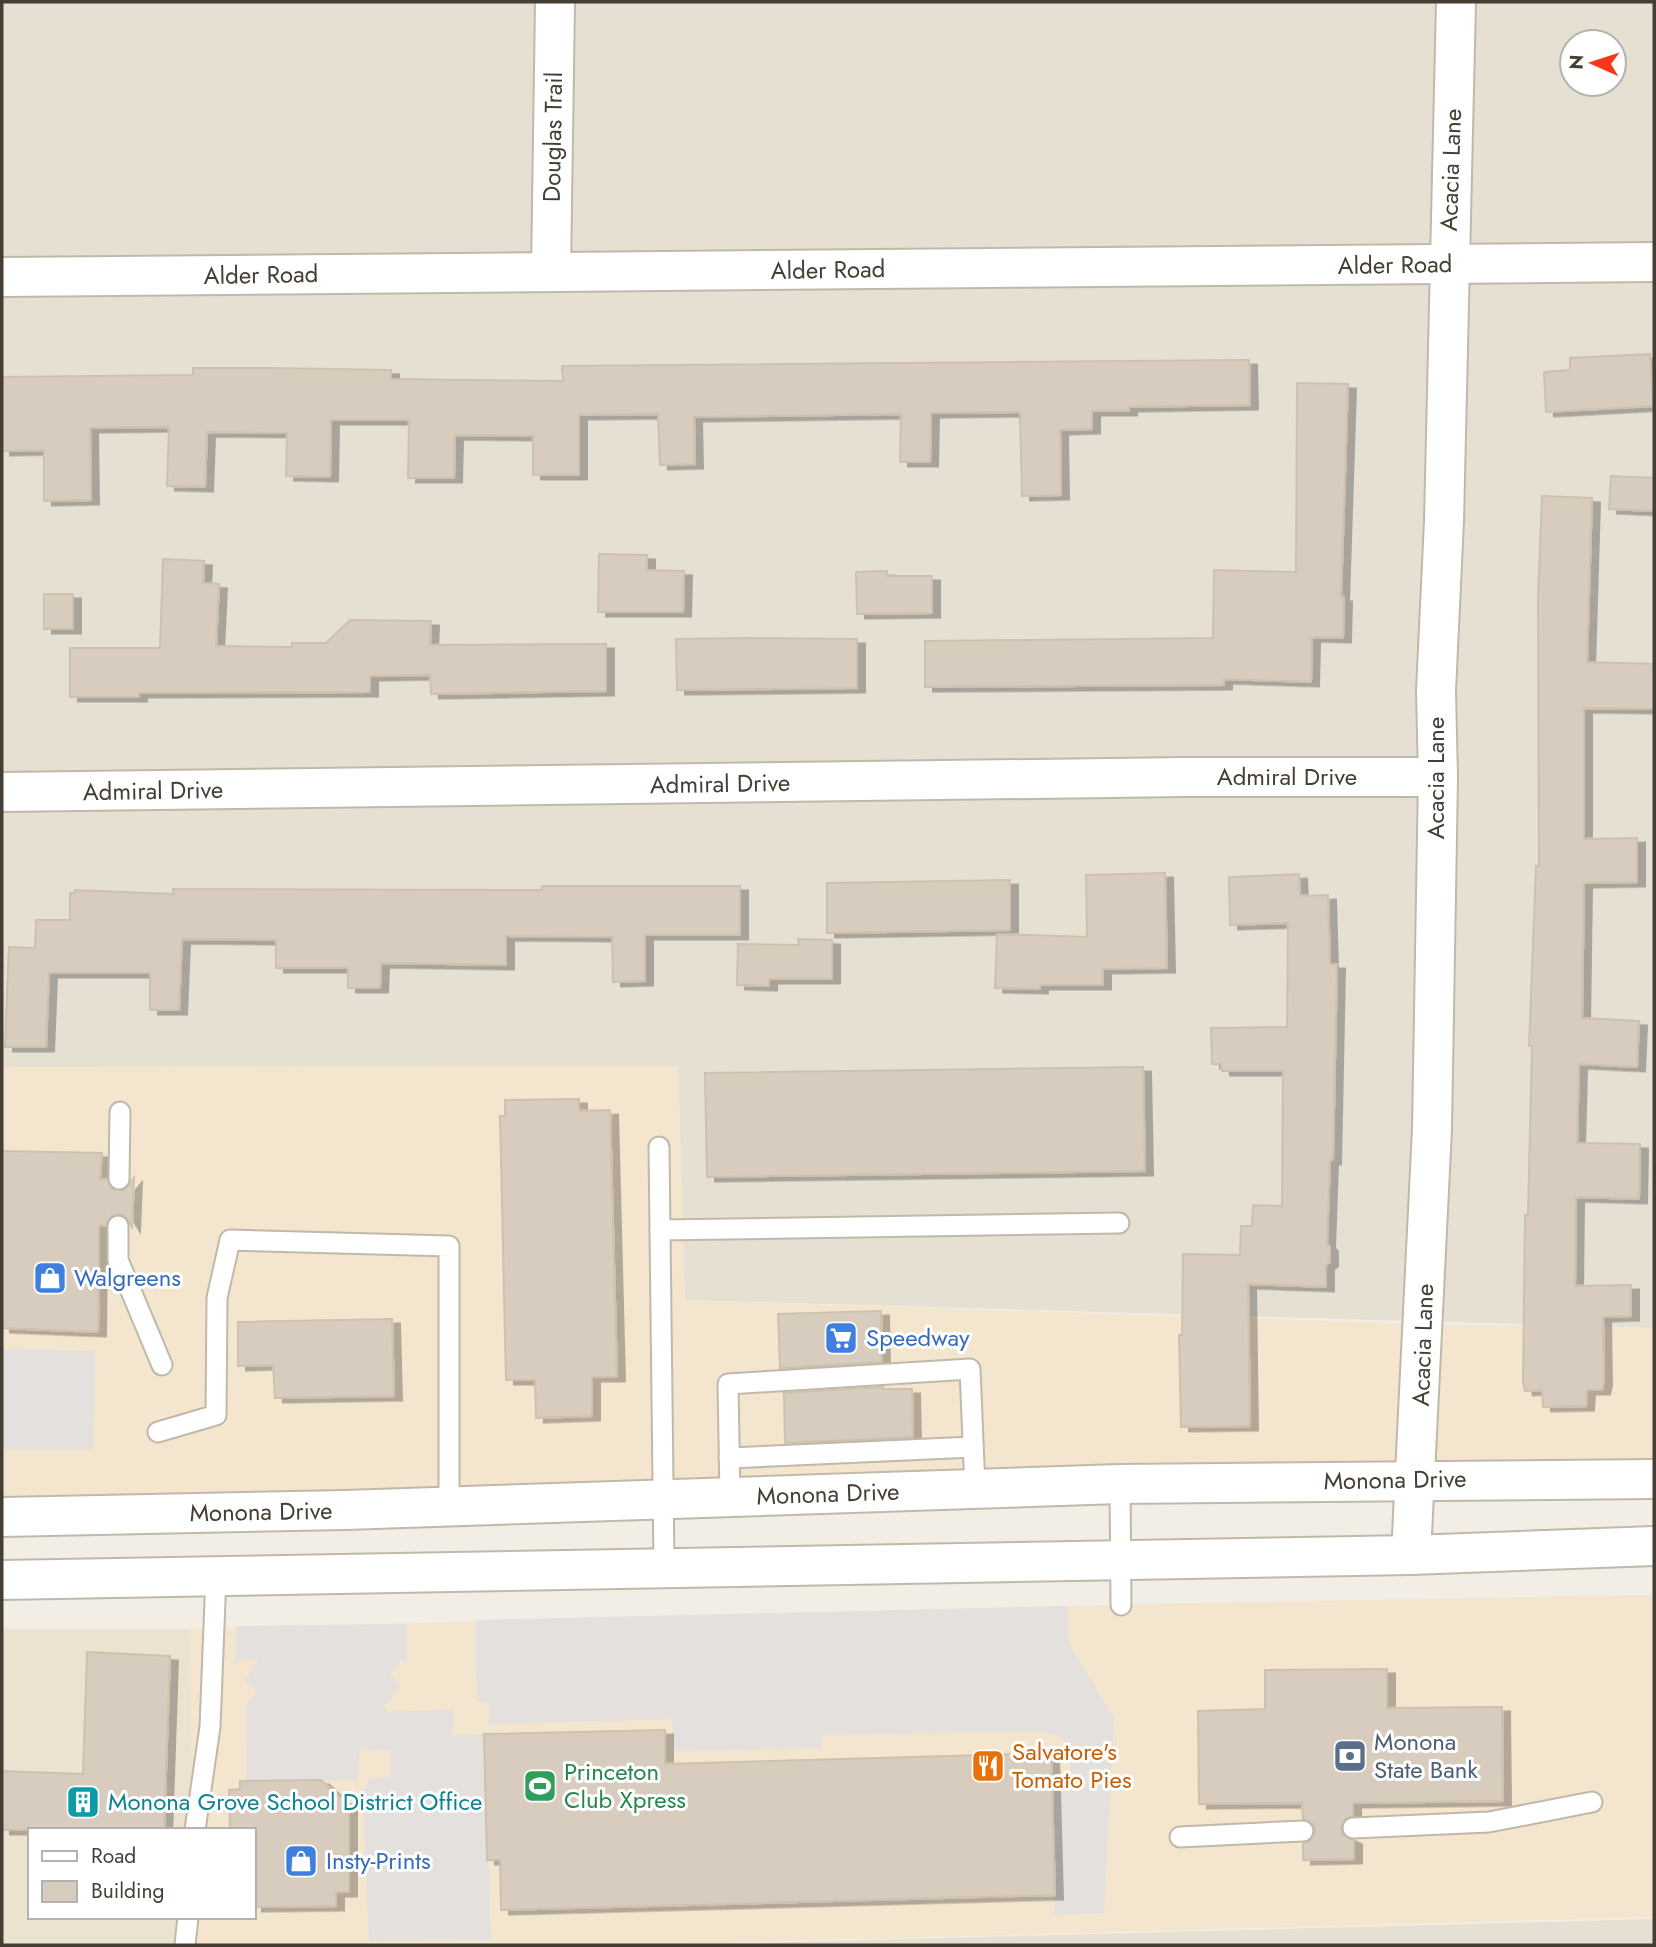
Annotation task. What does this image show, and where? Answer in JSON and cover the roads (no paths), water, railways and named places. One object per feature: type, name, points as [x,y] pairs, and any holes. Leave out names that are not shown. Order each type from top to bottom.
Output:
[{"type":"street","name":"Douglas Trail","points":[[551,272],[555,2]]},
{"type":"street","name":"Acacia Lane","points":[[1411,1555],[1417,1479],[1432,1129],[1438,777],[1436,691],[1444,521],[1456,2]]},
{"type":"street","name":"Alder Road","points":[[2,277],[1654,262]]},
{"type":"street","name":"Admiral Drive","points":[[2,792],[1184,777],[1438,777]]},
{"type":"street","name":"Monona Drive","points":[[2,1517],[449,1507],[1120,1484],[1417,1479],[1654,1479]]},
{"type":"street","points":[[2,1580],[664,1566],[1411,1555],[1654,1546]]},
{"type":"lane","points":[[119,1179],[120,1112]]},
{"type":"lane","points":[[659,1147],[664,1566]]},
{"type":"lane","points":[[660,1230],[1119,1223]]},
{"type":"lane","points":[[118,1226],[118,1260],[162,1365]]},
{"type":"lane","points":[[158,1432],[216,1415],[217,1298],[230,1240],[449,1247],[449,1507]]},
{"type":"lane","points":[[730,1497],[728,1384],[970,1369],[975,1489]]},
{"type":"lane","points":[[729,1458],[973,1447]]},
{"type":"lane","points":[[1120,1484],[1121,1605]]},
{"type":"lane","points":[[195,1828],[210,1727],[216,1575]]},
{"type":"lane","points":[[1353,1828],[1489,1822],[1592,1802]]},
{"type":"lane","points":[[1180,1837],[1303,1831]]},
{"type":"lane","points":[[186,1945],[188,1919]]},
{"type":"place","name":"Walgreens","points":[[50,1278]]},
{"type":"place","name":"Speedway","points":[[841,1338]]},
{"type":"place","name":"Monona State Bank","points":[[1350,1756]]},
{"type":"place","name":"Salvatore's Tomato Pies","points":[[988,1766]]},
{"type":"place","name":"Princeton Club Xpress","points":[[540,1786]]},
{"type":"place","name":"Monona Grove School District Office","points":[[83,1802]]},
{"type":"place","name":"Insty-Prints","points":[[301,1861]]}]
